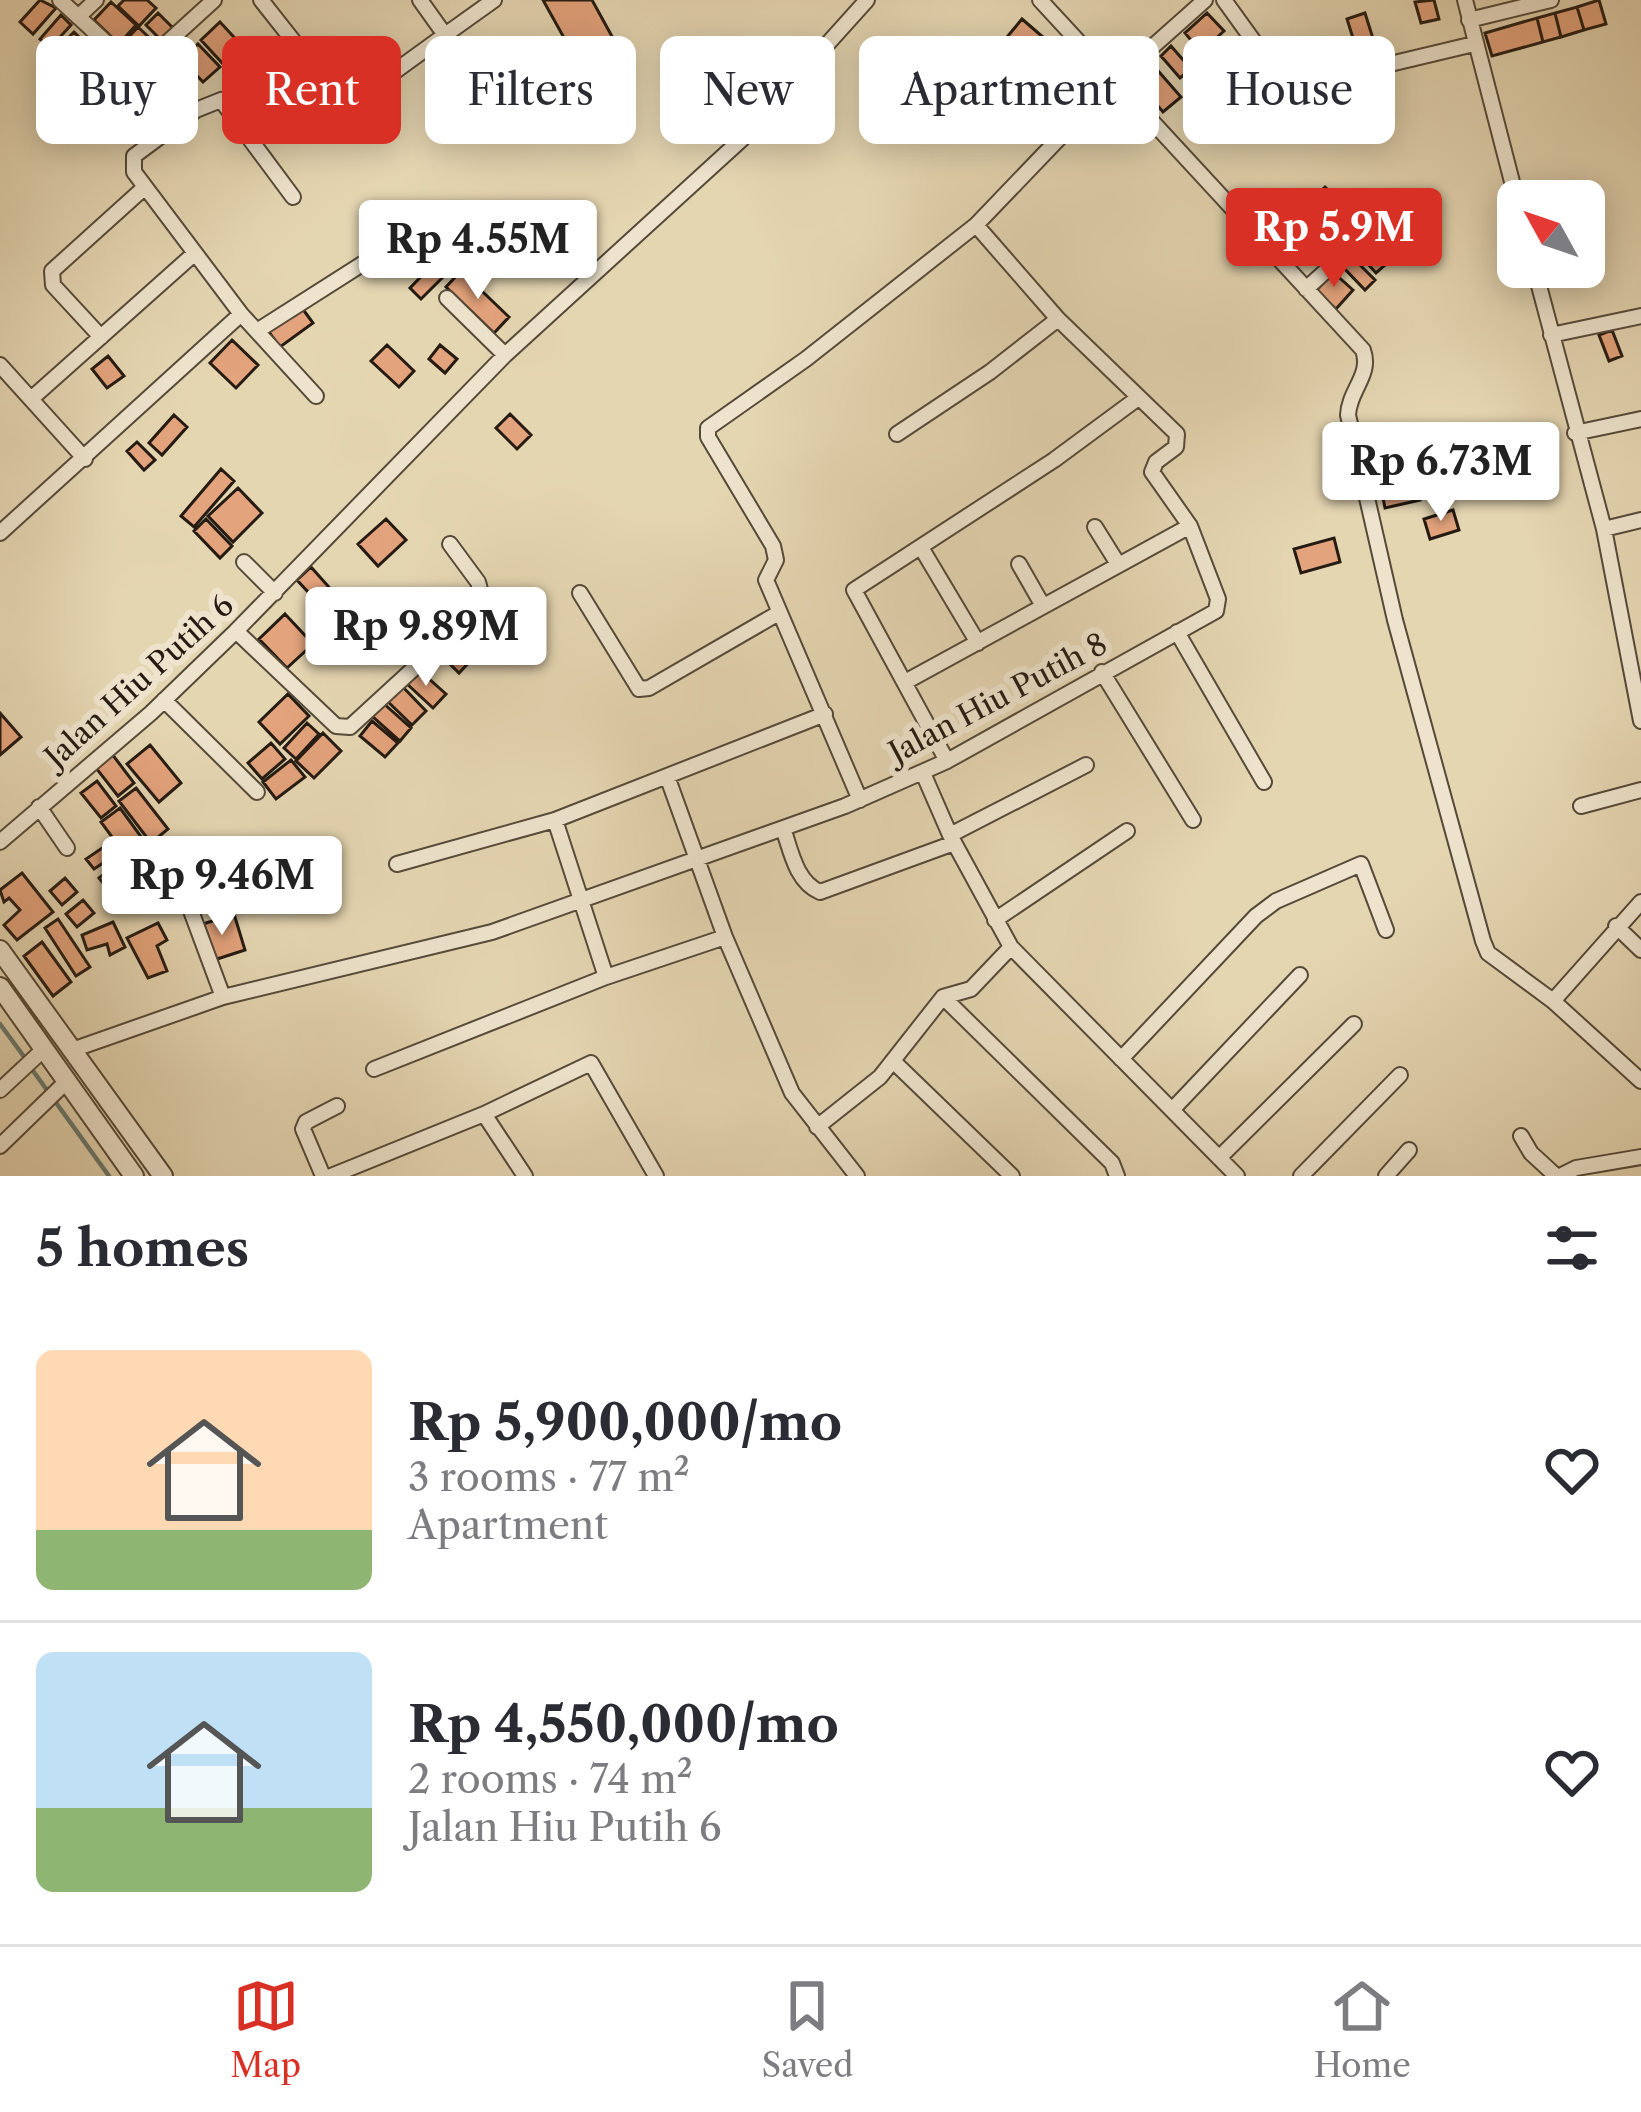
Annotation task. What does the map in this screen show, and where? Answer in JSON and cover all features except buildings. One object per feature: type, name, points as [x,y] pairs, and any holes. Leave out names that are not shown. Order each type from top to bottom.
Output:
[{"type":"street","points":[[60,0],[98,36]]},
{"type":"street","points":[[78,17],[96,0]]},
{"type":"street","points":[[174,36],[214,0]]},
{"type":"street","points":[[261,0],[290,36]]},
{"type":"street","points":[[419,0],[445,35]]},
{"type":"street","points":[[401,67],[494,0]]},
{"type":"street","name":"Jalan Hiu Putih 6","points":[[0,842],[236,631],[505,355],[742,139],[867,0]]},
{"type":"street","points":[[1040,0],[1073,36]]},
{"type":"street","points":[[1159,40],[1204,0]]},
{"type":"street","points":[[1224,0],[1250,36]]},
{"type":"street","points":[[1465,0],[1511,180]]},
{"type":"street","points":[[1469,20],[1551,0]]},
{"type":"street","points":[[1395,63],[1474,44]]},
{"type":"street","points":[[198,112],[221,100],[293,197]]},
{"type":"street","points":[[1159,130],[1363,350],[1367,361],[1349,400],[1348,415],[1395,620],[1483,941],[1488,953],[1553,1001],[1641,1081]]},
{"type":"street","points":[[150,144],[134,156],[134,172],[241,314],[316,396]]},
{"type":"street","points":[[860,800],[777,614],[766,580],[776,560],[773,546],[708,437],[708,428],[976,225],[1054,144]]},
{"type":"street","points":[[101,337],[53,286],[52,271],[145,187]]},
{"type":"street","points":[[907,681],[1190,526],[1152,472],[1156,462],[1176,448],[1177,434],[1058,320],[976,225]]},
{"type":"street","points":[[1306,290],[1375,226]]},
{"type":"street","points":[[257,332],[414,231]]},
{"type":"street","points":[[31,399],[195,253]]},
{"type":"street","points":[[1539,288],[1604,529],[1641,720]]},
{"type":"street","points":[[447,298],[505,355]]},
{"type":"street","points":[[2,528],[86,459],[241,314]]},
{"type":"street","points":[[1551,335],[1641,316]]},
{"type":"street","points":[[897,434],[1058,320]]},
{"type":"street","points":[[0,365],[86,459]]},
{"type":"street","points":[[947,761],[854,590],[922,549],[1138,398]]},
{"type":"street","points":[[1575,433],[1641,419]]},
{"type":"street","points":[[1604,529],[1641,520]]},
{"type":"street","points":[[1095,526],[1118,564]]},
{"type":"street","name":"Jalan Hiu Putih 8","points":[[72,1051],[223,997],[492,932],[582,903],[923,773],[1219,607],[1190,526]]},
{"type":"street","points":[[236,631],[336,726],[350,727],[484,604],[478,582],[450,544]]},
{"type":"street","points":[[922,549],[978,644]]},
{"type":"street","points":[[244,562],[274,592]]},
{"type":"street","points":[[1019,564],[1043,606]]},
{"type":"street","points":[[580,593],[639,689],[649,688],[777,614]]},
{"type":"street","points":[[1177,632],[1264,782]]},
{"type":"street","points":[[1102,672],[1193,820]]},
{"type":"street","points":[[164,700],[257,792]]},
{"type":"street","points":[[397,864],[555,820],[825,714]]},
{"type":"street","points":[[783,828],[798,872],[811,890],[820,892],[952,839],[1086,765]]},
{"type":"street","points":[[923,773],[952,839],[1011,947],[1237,1176]]},
{"type":"street","points":[[667,776],[724,937],[791,1094],[849,1174]]},
{"type":"street","points":[[1580,806],[1641,790]]},
{"type":"street","points":[[39,807],[67,848]]},
{"type":"street","points":[[555,820],[607,977]]},
{"type":"street","points":[[995,920],[1127,831]]},
{"type":"street","points":[[1120,1059],[1229,940],[1276,901],[1361,864],[1386,931]]},
{"type":"street","points":[[187,900],[223,997]]},
{"type":"street","points":[[1553,1001],[1641,902]]},
{"type":"street","points":[[1616,926],[1641,950]]},
{"type":"street","points":[[374,1069],[607,977],[724,937]]},
{"type":"street","points":[[818,1127],[880,1077],[943,997],[971,988],[1011,947]]},
{"type":"street","points":[[0,950],[163,1176]]},
{"type":"street","points":[[1172,1110],[1300,975]]},
{"type":"street","points":[[0,987],[129,1169],[143,1149]]},
{"type":"street","points":[[943,997],[1112,1163],[1117,1176]]},
{"type":"street","points":[[1219,1158],[1354,1024]]},
{"type":"street","points":[[0,1090],[43,1050]]},
{"type":"street","points":[[892,1060],[1012,1176]]},
{"type":"street","points":[[337,1106],[306,1122],[303,1129],[327,1176],[484,1114],[591,1063],[656,1176]]},
{"type":"street","points":[[1300,1176],[1400,1075]]},
{"type":"street","points":[[0,1146],[66,1082]]},
{"type":"street","points":[[484,1114],[525,1176]]},
{"type":"street","points":[[1521,1136],[1531,1153],[1558,1176],[1576,1168],[1641,1157]]},
{"type":"street","points":[[1386,1176],[1409,1150]]},
{"type":"street","points":[[364,1162],[374,1176]]},
{"type":"waterway","points":[[0,1024],[25,1058]]},
{"type":"waterway","points":[[31,1068],[109,1176]]}]
